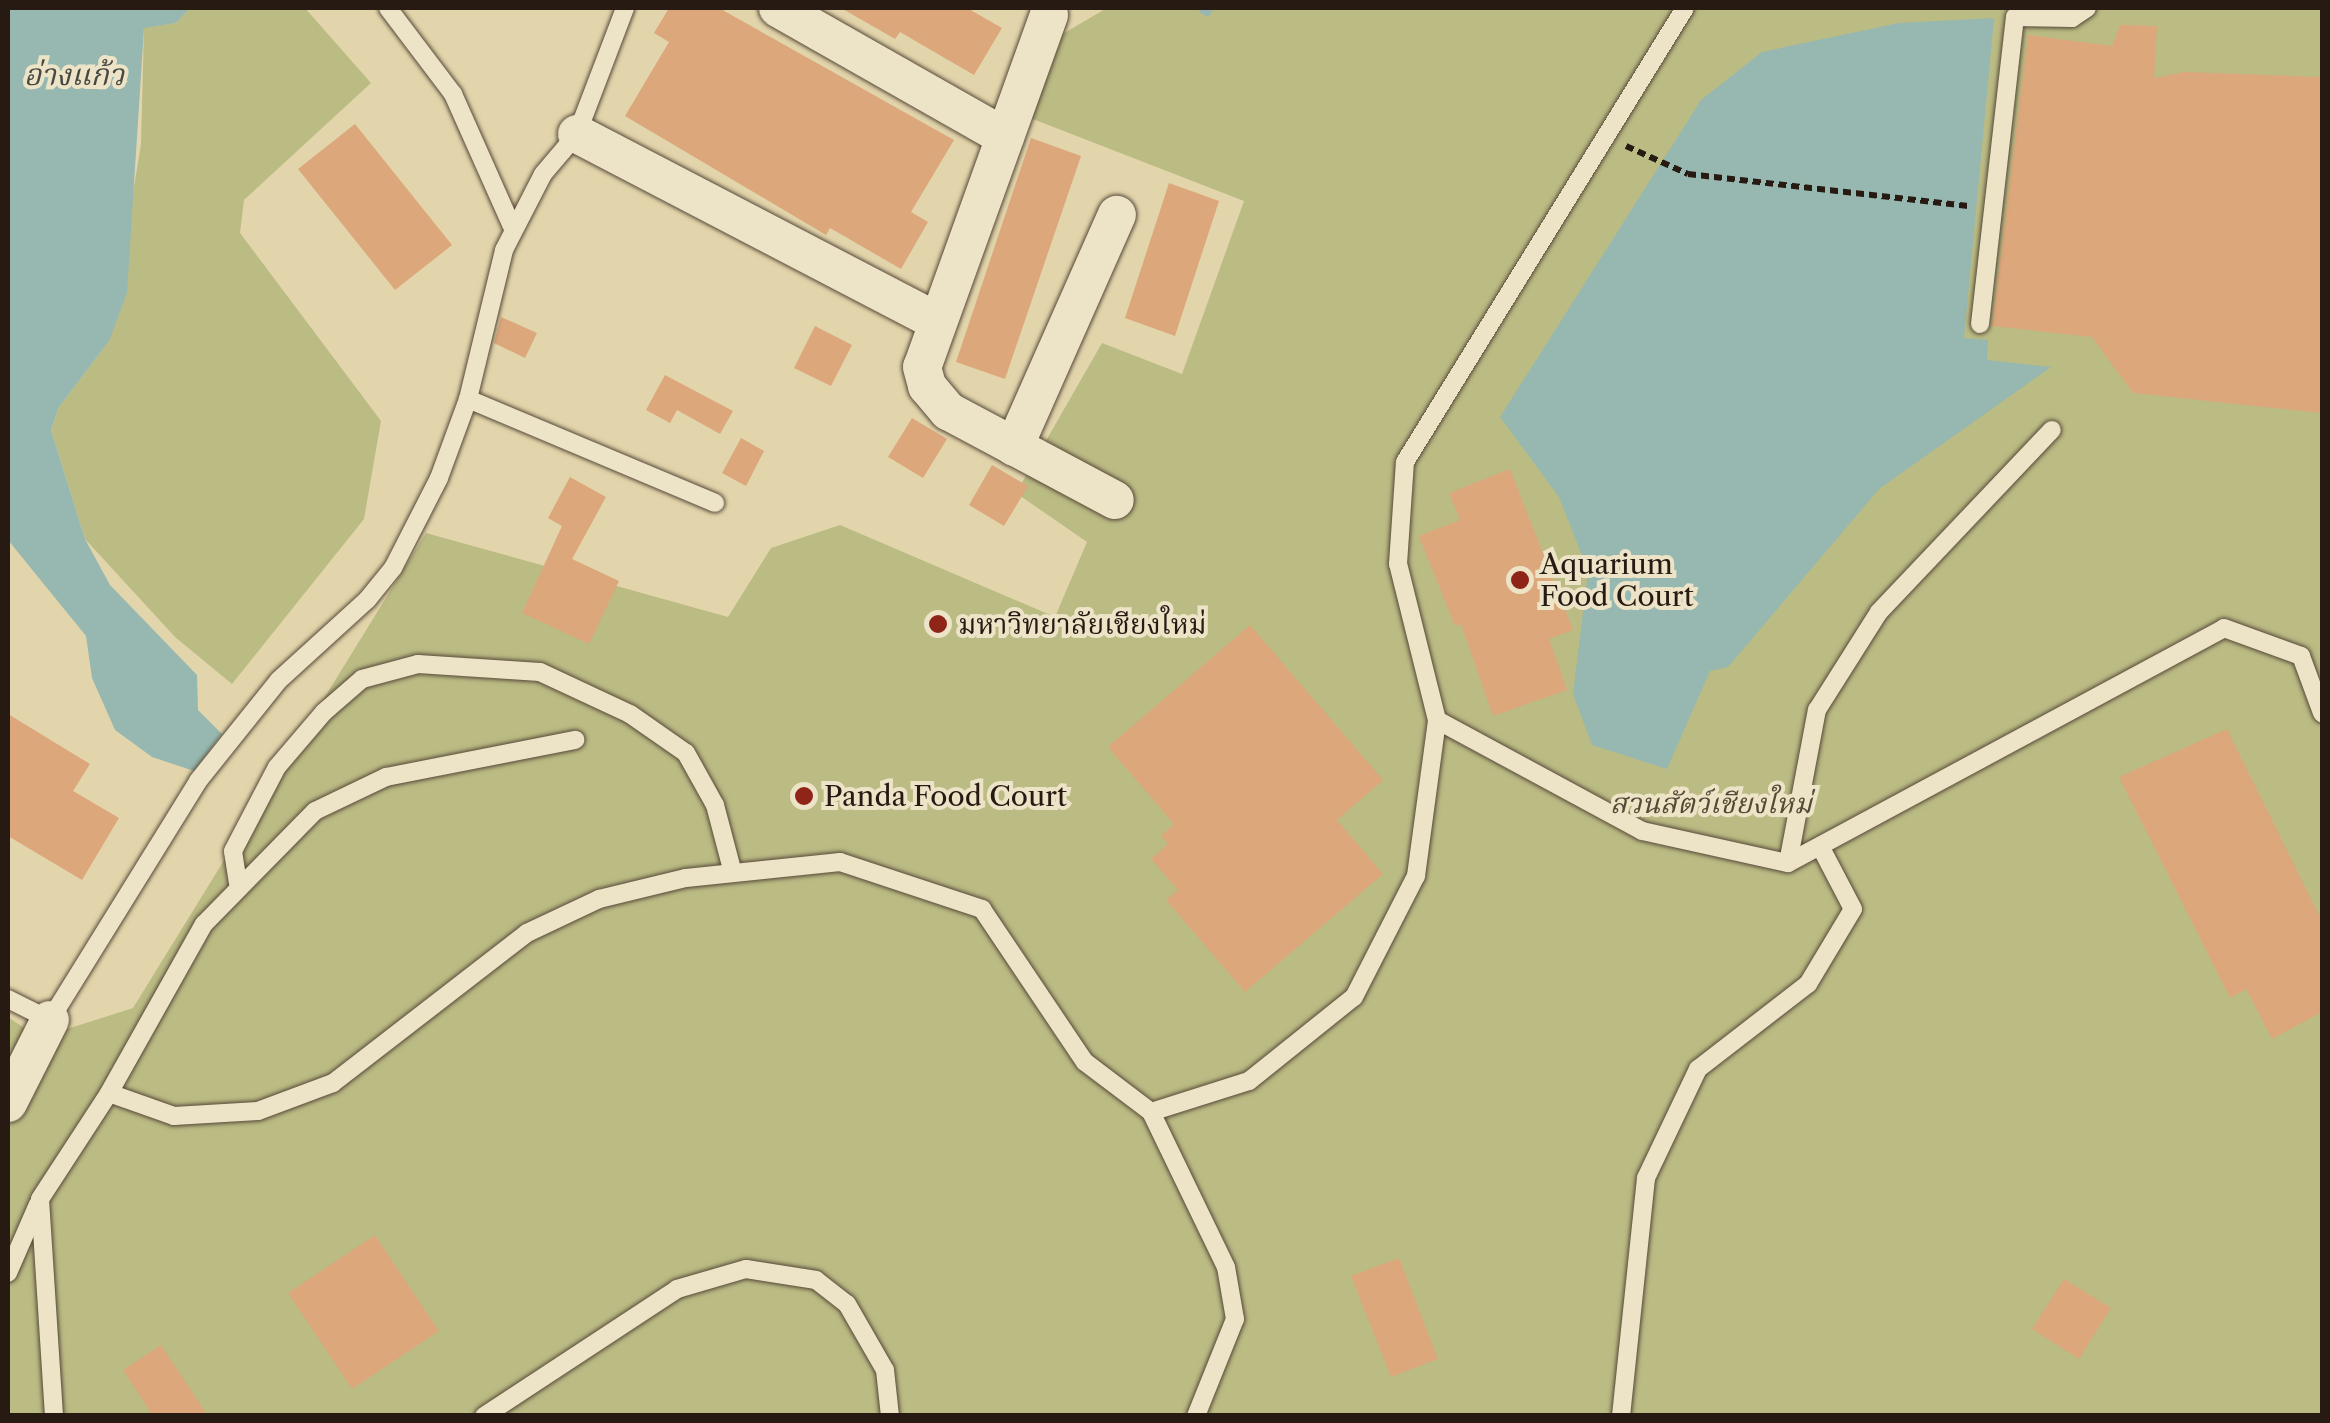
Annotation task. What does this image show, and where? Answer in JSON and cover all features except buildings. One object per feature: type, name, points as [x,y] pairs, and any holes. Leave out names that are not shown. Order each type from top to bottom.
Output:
[{"type":"street","points":[[778,8],[1004,137]]},
{"type":"street","points":[[1048,11],[922,366],[927,386],[948,411],[1115,500]]},
{"type":"street","points":[[578,134],[936,321]]},
{"type":"street","points":[[1014,447],[1118,215]]},
{"type":"street","points":[[8,1103],[50,1020]]},
{"type":"lane","points":[[388,8],[453,94],[513,229]]},
{"type":"lane","points":[[8,999],[50,1020],[198,781],[240,727],[392,568],[439,478],[468,400],[513,229],[543,174],[578,134],[625,8]]},
{"type":"lane","points":[[1151,1112],[1250,1081],[1354,996],[1416,876],[1437,720],[1398,564],[1404,462],[1686,8]]},
{"type":"lane","points":[[1980,324],[2015,17],[2072,18],[2087,8]]},
{"type":"lane","points":[[468,400],[715,503]]},
{"type":"lane","points":[[1788,863],[1817,710],[1879,612],[2052,430]]},
{"type":"lane","points":[[1437,720],[1642,831],[1788,863],[2224,628],[2301,656],[2322,712]]},
{"type":"lane","points":[[238,883],[234,851],[277,767],[324,712],[362,679],[418,664],[540,672],[630,714],[686,753],[715,805],[733,874]]},
{"type":"lane","points":[[8,1272],[40,1199],[109,1093],[175,969],[238,883],[315,811],[386,777],[575,740]]},
{"type":"lane","points":[[1620,1416],[1646,1178],[1698,1069],[1808,984],[1853,909],[1820,846]]},
{"type":"lane","points":[[109,1093],[174,1116],[258,1111],[332,1083],[528,933],[599,899],[733,874],[840,862],[982,910],[1085,1062],[1151,1112],[1226,1267],[1235,1319],[1196,1416]]},
{"type":"lane","points":[[40,1199],[54,1416]]},
{"type":"lane","points":[[484,1416],[676,1289],[746,1269],[816,1280],[848,1304],[884,1370],[890,1416]]},
{"type":"path","points":[[1606,137],[1688,174],[1962,206]]},
{"type":"green space","points":[[190,8],[305,8],[371,83],[244,200],[240,233],[381,421],[364,519],[232,684],[175,637],[85,539],[51,430],[59,407],[109,341],[141,144],[144,27],[176,23]]},
{"type":"green space","name":"สวนสัตว์เชียงใหม่","points":[[1107,8],[2322,8],[2322,1415],[8,1415],[8,1017],[39,1038],[133,1008],[426,533],[728,617],[771,548],[840,525],[1055,617],[1087,542],[1016,493],[1102,343],[1182,374],[1244,201],[1007,109],[1025,56]]},
{"type":"water","name":"อ่างแก้ว","points":[[8,8],[190,8],[176,23],[144,28],[127,293],[109,341],[59,407],[51,430],[85,539],[110,585],[197,675],[198,710],[222,734],[194,771],[152,757],[115,730],[92,678],[86,636],[8,540]]},
{"type":"water","points":[[1994,18],[1964,338],[1988,340],[1987,360],[2051,367],[1879,489],[1728,667],[1710,671],[1667,769],[1592,745],[1573,694],[1588,571],[1559,497],[1500,417],[1701,100],[1762,52],[1899,23]]},
{"type":"waterway","points":[[1203,8],[1207,11]]},
{"type":"place","name":"Aquarium Food Court","points":[[1520,580]]},
{"type":"place","name":"มหาวิทยาลัยเชียงใหม่","points":[[938,624]]},
{"type":"place","name":"Panda Food Court","points":[[804,796]]}]
